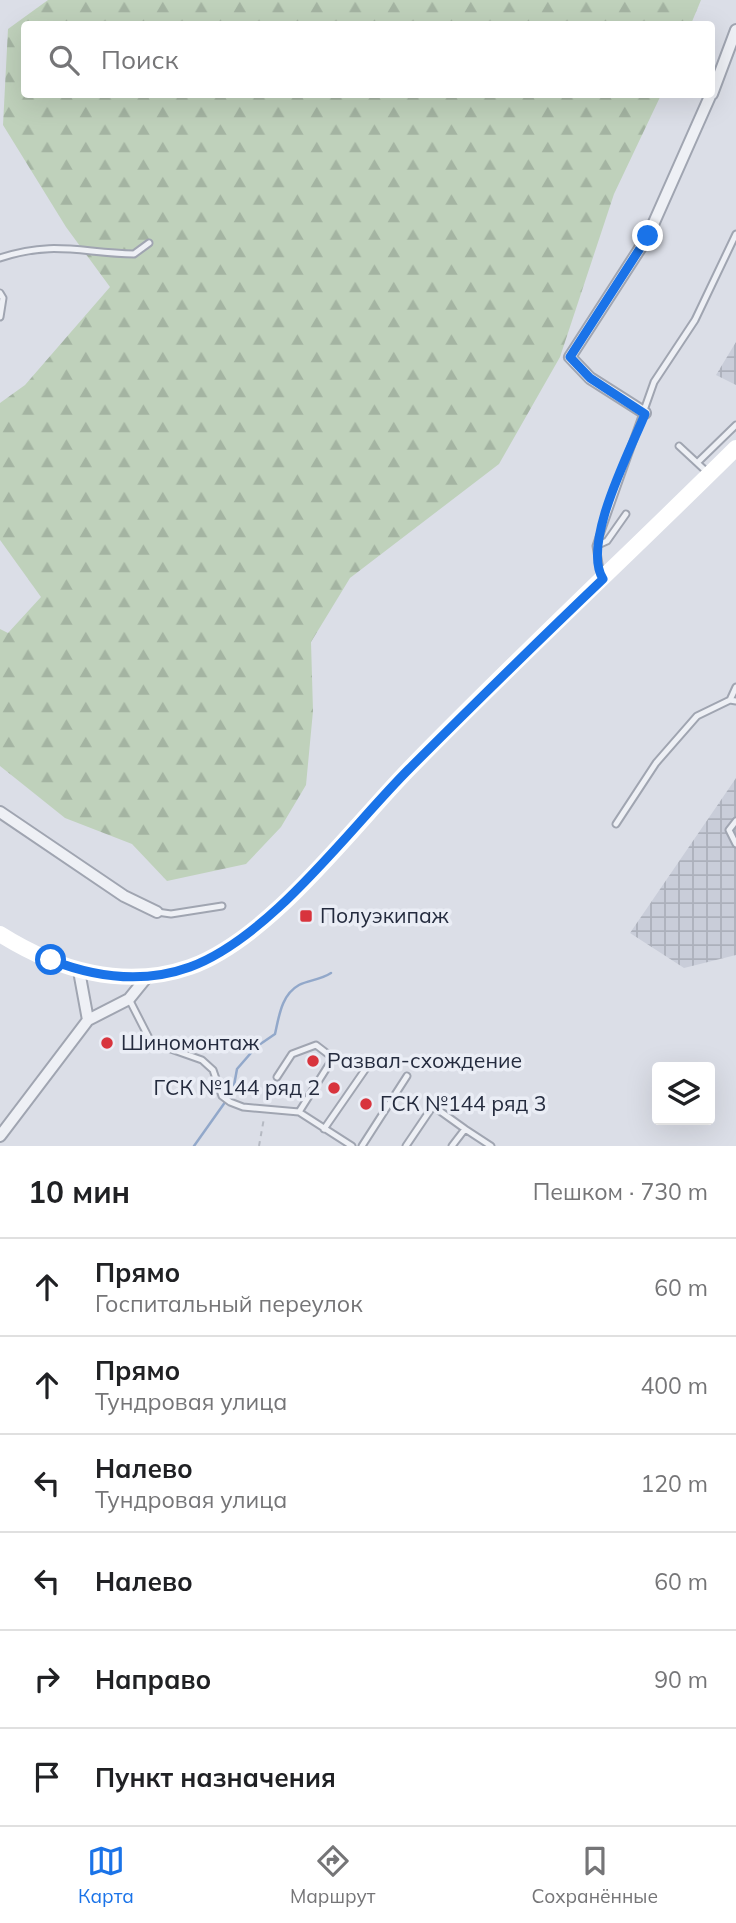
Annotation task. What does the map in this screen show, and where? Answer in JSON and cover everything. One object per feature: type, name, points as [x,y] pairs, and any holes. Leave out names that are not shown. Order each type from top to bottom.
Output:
[{"type":"main road","points":[[0,934],[24,949],[79,971],[146,978],[192,966],[232,943],[263,919],[308,877],[409,769],[736,448]]},
{"type":"street","points":[[715,84],[736,30]]},
{"type":"street","points":[[645,414],[590,378],[570,357],[648,236],[709,98]]},
{"type":"street","points":[[0,812],[124,896],[157,912]]},
{"type":"street","points":[[79,971],[89,1020]]},
{"type":"street","points":[[0,1136],[89,1020],[129,999],[146,978]]},
{"type":"lane","points":[[603,579],[598,571],[596,546],[605,514],[645,414],[654,382],[695,320],[736,234]]},
{"type":"lane","points":[[0,258],[34,248],[67,247],[134,254],[149,243]]},
{"type":"lane","points":[[0,293],[3,298],[0,317]]},
{"type":"lane","points":[[698,462],[736,425]]},
{"type":"lane","points":[[679,446],[709,475]]},
{"type":"lane","points":[[596,546],[607,541],[626,514]]},
{"type":"lane","points":[[616,824],[656,763],[697,716],[733,700],[736,687]]},
{"type":"lane","points":[[736,821],[729,830],[736,844]]},
{"type":"lane","points":[[157,912],[171,914],[222,906]]},
{"type":"lane","points":[[129,999],[150,1042],[202,1060],[213,1070],[222,1096],[230,1102],[243,1107],[299,1112],[352,1146]]},
{"type":"lane","points":[[277,1077],[292,1054],[316,1045],[333,1058],[299,1112]]},
{"type":"lane","points":[[324,1129],[369,1064]]},
{"type":"lane","points":[[362,1146],[407,1076]]},
{"type":"lane","points":[[406,1146],[433,1106],[491,1146]]},
{"type":"lane","points":[[452,1146],[465,1129]]},
{"type":"path","points":[[259,1146],[266,1107]]},
{"type":"shaded area","points":[[736,342],[736,385],[716,375]]},
{"type":"shaded area","points":[[736,778],[736,955],[684,968],[630,933]]},
{"type":"green space","points":[[48,0],[701,0],[692,21],[21,21],[21,98],[660,98],[614,194],[560,357],[499,464],[350,578],[311,642],[313,711],[306,785],[281,827],[246,864],[167,881],[132,844],[65,818],[0,766],[0,629],[8,633],[41,597],[0,540],[0,403],[25,385],[110,287],[66,227],[3,125],[8,29]]},
{"type":"waterway","points":[[194,1146],[233,1091],[237,1069],[256,1047],[275,1034],[288,994],[299,985],[331,973]]},
{"type":"place","name":"Полуэкипаж","points":[[306,916]]},
{"type":"place","name":"Шиномонтаж","points":[[107,1043]]},
{"type":"place","name":"Развал-схождение","points":[[313,1061]]},
{"type":"place","name":"ГСК №144 ряд 2","points":[[334,1088]]},
{"type":"place","name":"ГСК №144 ряд 3","points":[[366,1104]]},
{"type":"route","points":[[51,960],[79,971],[113,977],[146,978],[192,966],[232,943],[263,919],[308,877],[409,769],[603,579],[598,571],[596,546],[605,514],[645,414],[590,378],[570,357],[648,236]]}]
